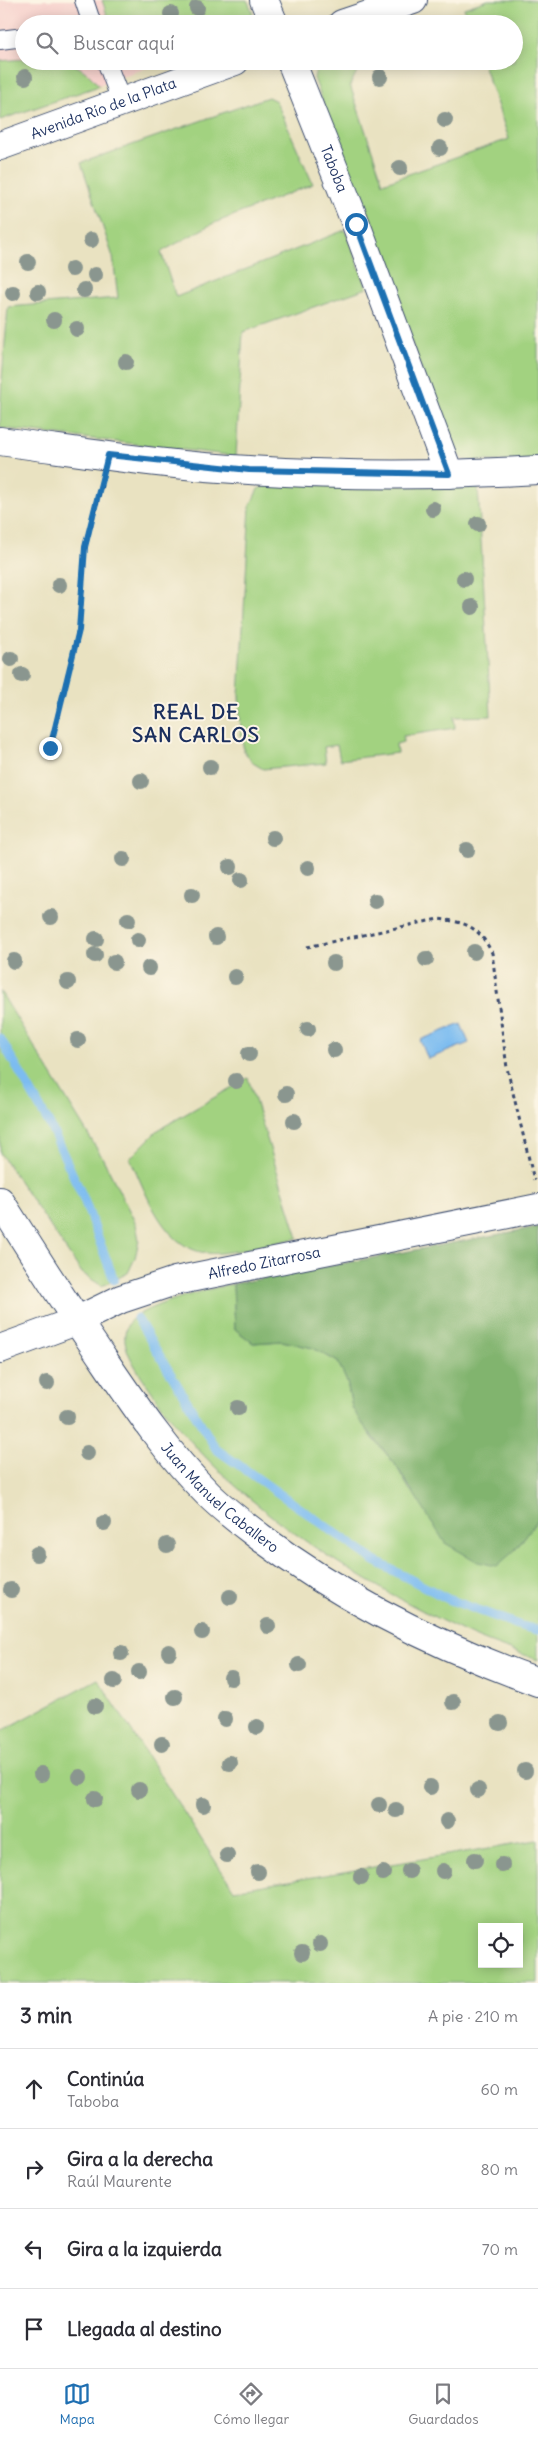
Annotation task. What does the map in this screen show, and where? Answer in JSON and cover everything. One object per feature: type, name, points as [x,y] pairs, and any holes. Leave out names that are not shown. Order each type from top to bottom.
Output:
[{"type":"street","points":[[264,0],[270,15]]},
{"type":"street","points":[[369,15],[413,0]]},
{"type":"street","name":"Avenida Río de la Plata","points":[[0,146],[209,70]]},
{"type":"street","name":"Taboba","points":[[295,70],[356,224],[449,474]]},
{"type":"street","points":[[0,441],[249,470],[449,474],[538,470]]},
{"type":"street","name":"Alfredo Zitarrosa","points":[[0,1349],[76,1321],[121,1299],[174,1280],[537,1196]]},
{"type":"street","name":"Juan Manuel Caballero","points":[[0,1201],[76,1321],[132,1404],[167,1449],[209,1495],[290,1560],[392,1619],[484,1662],[538,1682]]},
{"type":"lane","points":[[84,0],[89,15]]},
{"type":"lane","points":[[0,40],[15,38]]},
{"type":"lane","points":[[110,70],[122,102]]},
{"type":"path","points":[[50,748],[79,630],[85,547],[108,455]]},
{"type":"path","points":[[307,947],[438,919],[455,921],[472,927],[484,936],[492,953],[507,1068],[537,1196]]},
{"type":"shaded area","points":[[0,0],[247,0],[252,15],[15,15],[15,70],[141,70],[0,120]]},
{"type":"green space","points":[[102,0],[247,0],[253,15],[107,15]]},
{"type":"green space","points":[[488,0],[538,0],[538,461],[471,461],[463,459],[450,447],[314,78],[316,70],[358,70],[350,85],[383,183],[509,139],[485,70],[523,70],[523,15],[466,15],[464,8]]},
{"type":"green space","points":[[15,60],[15,70],[83,70],[99,86],[0,120],[0,61]]},
{"type":"green space","points":[[268,97],[276,101],[313,184],[212,224],[161,252],[176,297],[345,230],[367,288],[243,332],[236,456],[0,428],[8,307],[118,298],[113,257],[81,163]]},
{"type":"green space","points":[[270,484],[478,487],[491,716],[454,717],[455,728],[403,736],[403,742],[396,744],[397,753],[340,760],[337,745],[324,747],[326,763],[263,769],[253,763],[244,751],[239,696],[250,506],[258,489]]},
{"type":"green space","points":[[0,991],[102,1157],[136,1224],[139,1240],[135,1258],[128,1273],[102,1286],[82,1273],[0,1153]]},
{"type":"green space","points":[[248,1078],[298,1238],[231,1252],[203,1253],[187,1247],[173,1236],[162,1223],[144,1190],[130,1158],[158,1130]]},
{"type":"green space","points":[[538,1227],[538,1519],[515,1550],[497,1566],[478,1562],[445,1543],[395,1464],[360,1421],[352,1407],[347,1382],[338,1362],[313,1348],[282,1341],[253,1343],[235,1329],[233,1284]]},
{"type":"green space","points":[[233,1284],[235,1329],[253,1343],[282,1341],[313,1348],[338,1362],[347,1382],[352,1407],[372,1437],[395,1464],[410,1490],[515,1550],[538,1519],[538,1660],[461,1630],[417,1608],[329,1557],[248,1497],[211,1463],[178,1426],[148,1386],[130,1356],[125,1340],[128,1324],[135,1317],[160,1304],[209,1289]]},
{"type":"green space","points":[[98,1679],[234,1890],[538,1840],[538,1983],[0,1983],[0,1732]]},
{"type":"water","points":[[461,1024],[469,1043],[428,1059],[420,1040]]},
{"type":"waterway","points":[[0,1038],[50,1125],[83,1197],[114,1280]]},
{"type":"waterway","points":[[137,1318],[216,1449],[375,1561],[448,1599],[521,1626],[538,1630]]},
{"type":"district","name":"REAL DE SAN CARLOS","points":[[196,724]]},
{"type":"route","points":[[50,748],[79,630],[85,547],[103,482],[108,455],[156,462],[249,470],[449,474],[356,224]]}]
